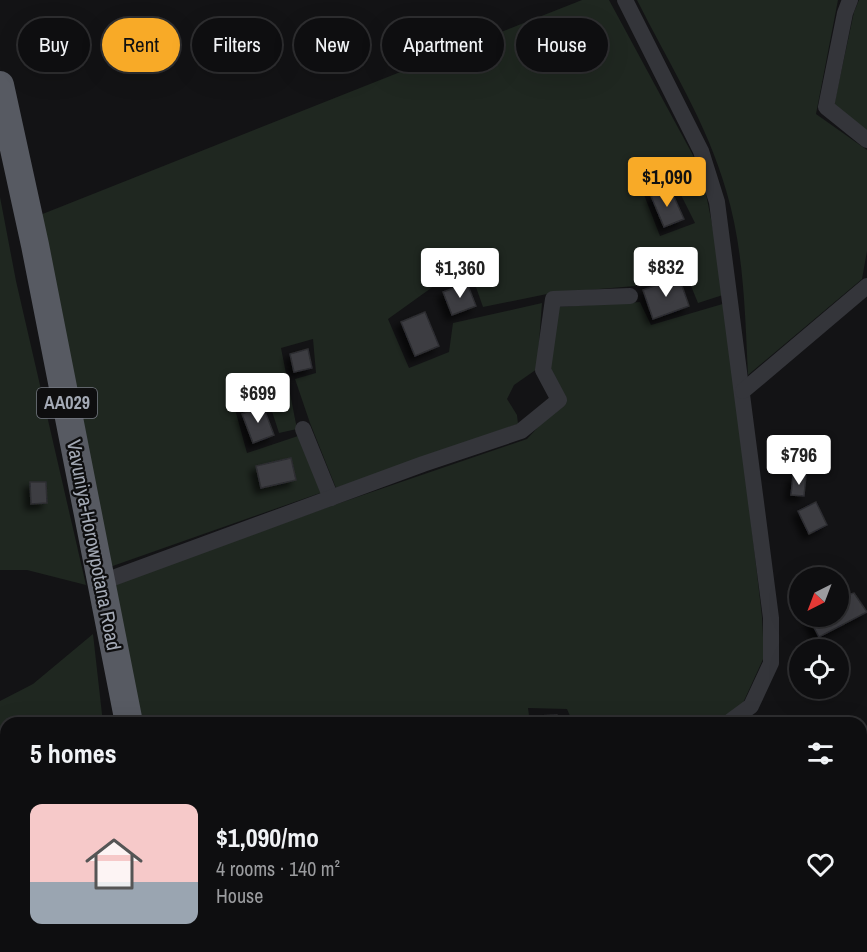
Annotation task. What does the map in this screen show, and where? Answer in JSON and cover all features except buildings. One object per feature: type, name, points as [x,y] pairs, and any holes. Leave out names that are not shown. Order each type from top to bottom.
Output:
[{"type":"highway","name":"Vavuniya-Horowpotana Road","points":[[0,85],[35,245],[128,717]]},
{"type":"street","points":[[625,0],[701,150],[717,202],[771,618],[771,663],[751,706],[736,717]]},
{"type":"street","points":[[850,0],[845,13],[826,107],[867,140]]},
{"type":"street","points":[[743,391],[867,286]]},
{"type":"street","points":[[102,582],[423,464],[521,431],[559,400],[543,370],[553,299],[630,296]]},
{"type":"street","points":[[303,429],[331,498]]},
{"type":"shaded area","points":[[582,0],[609,0],[702,172],[643,192],[660,236],[695,223],[678,189],[703,179],[726,294],[698,303],[684,269],[635,286],[552,293],[483,307],[471,273],[434,286],[388,319],[409,368],[449,352],[453,323],[542,303],[537,369],[514,385],[507,399],[517,415],[518,424],[336,488],[295,379],[316,373],[313,339],[281,348],[297,429],[279,433],[268,399],[235,409],[247,453],[298,436],[323,492],[107,568],[40,215],[400,72],[504,72],[504,31],[516,26],[516,72],[608,72],[608,18],[537,18]]},
{"type":"shaded area","points":[[637,0],[838,0],[816,114],[867,150],[867,251],[862,279],[748,375],[740,259],[726,190],[698,117]]},
{"type":"shaded area","points":[[859,0],[867,0],[867,130],[834,105],[854,12]]},
{"type":"shaded area","points":[[0,197],[16,281],[86,585],[27,570],[0,570]]},
{"type":"shaded area","points":[[640,302],[651,325],[726,303],[762,617],[764,657],[743,703],[725,717],[570,717],[567,709],[528,708],[529,717],[136,717],[111,586],[331,506],[527,439],[566,397],[550,369],[558,307]]},
{"type":"shaded area","points":[[93,634],[102,717],[0,717],[0,701],[33,684]]}]
